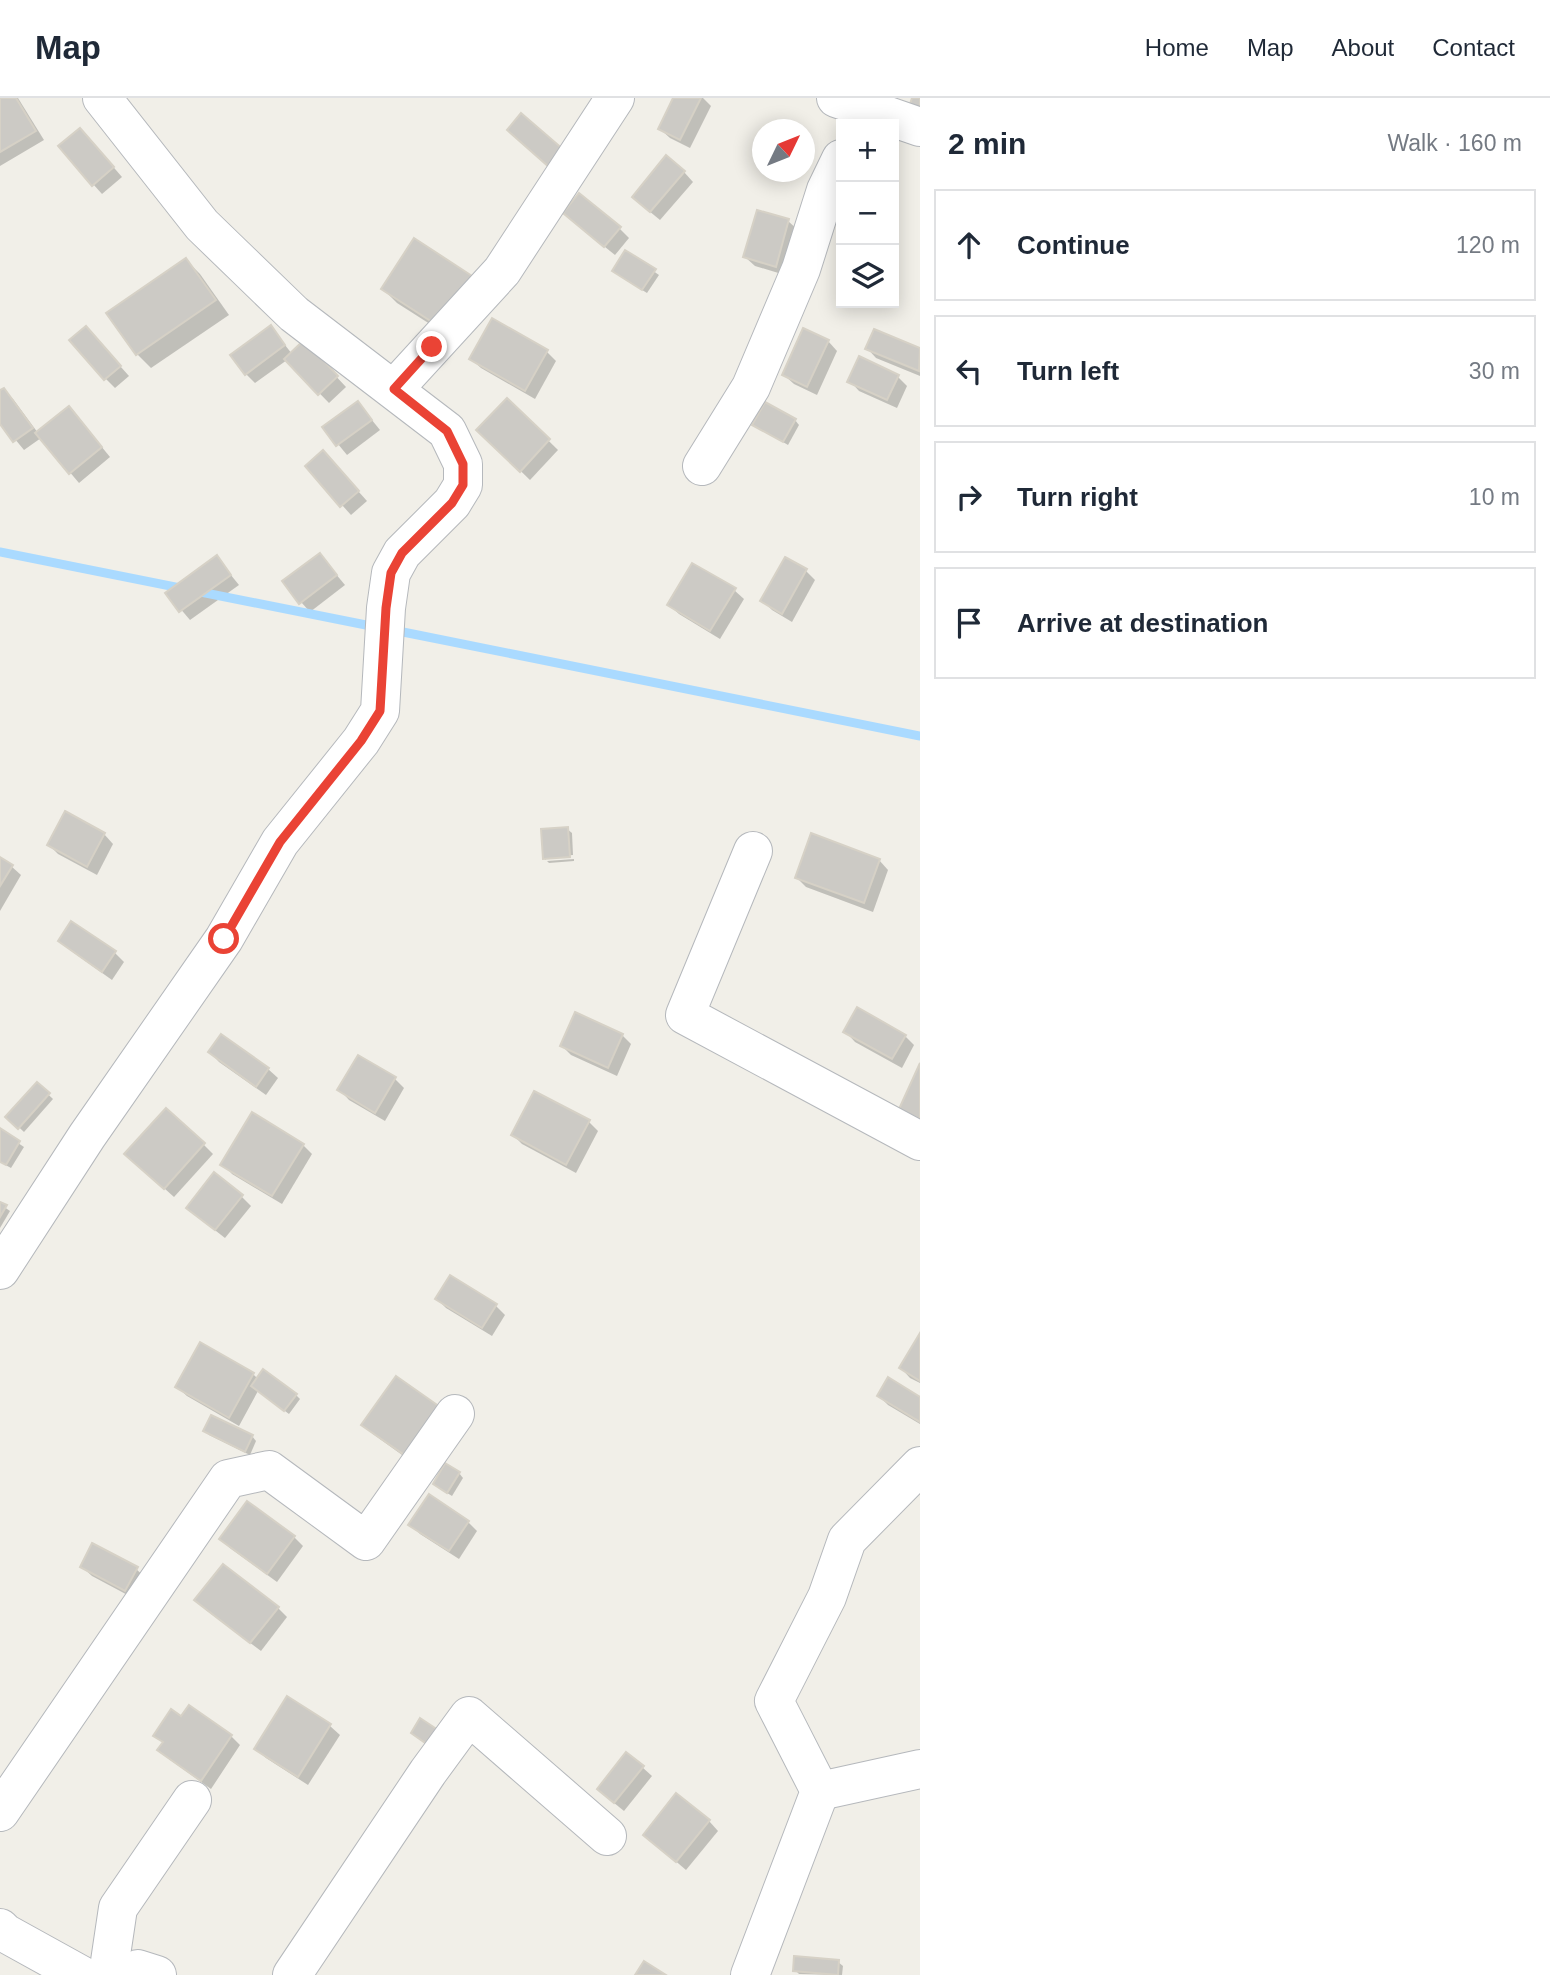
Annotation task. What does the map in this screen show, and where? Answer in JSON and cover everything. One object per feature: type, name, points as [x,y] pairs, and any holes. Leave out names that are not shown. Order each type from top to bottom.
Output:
[{"type":"street","points":[[0,1270],[87,1136],[224,939],[280,842],[361,741],[380,711],[386,608],[391,573],[402,553],[452,503],[463,485],[463,464],[447,431],[294,314],[202,225],[102,98]]},
{"type":"street","points":[[394,389],[502,271],[615,98]]},
{"type":"street","points":[[853,110],[920,127]]},
{"type":"street","points":[[702,466],[751,387],[801,269],[826,190],[836,169]]},
{"type":"street","points":[[753,851],[685,1015],[920,1141]]},
{"type":"street","points":[[0,1812],[228,1479],[269,1470],[366,1541],[455,1414]]},
{"type":"street","points":[[750,1975],[820,1791],[774,1701],[827,1597],[847,1540],[920,1466]]},
{"type":"street","points":[[292,1975],[428,1772],[469,1716],[607,1836]]},
{"type":"street","points":[[820,1791],[920,1769]]},
{"type":"street","points":[[108,1975],[118,1908],[192,1800]]},
{"type":"street","points":[[0,1927],[5,1933],[81,1975]]},
{"type":"street","points":[[129,1975],[138,1969],[157,1975]]},
{"type":"building","points":[[0,98],[16,98],[36,131],[0,152]]},
{"type":"building","points":[[673,98],[701,98],[680,140],[658,129]]},
{"type":"building","points":[[912,98],[920,98],[920,111],[909,107]]},
{"type":"building","points":[[521,113],[564,150],[549,167],[507,130]]},
{"type":"building","points":[[80,128],[114,167],[92,186],[58,146]]},
{"type":"building","points":[[666,155],[685,171],[650,212],[632,197]]},
{"type":"building","points":[[579,193],[621,227],[604,247],[563,213]]},
{"type":"building","points":[[757,210],[789,219],[776,267],[743,257]]},
{"type":"building","points":[[414,238],[472,276],[440,327],[381,289]]},
{"type":"building","points":[[625,250],[656,269],[642,290],[612,271]]},
{"type":"building","points":[[186,258],[216,300],[136,355],[106,313]]},
{"type":"building","points":[[492,318],[548,350],[525,391],[469,359]]},
{"type":"building","points":[[271,325],[285,345],[245,375],[230,355]]},
{"type":"building","points":[[86,326],[121,366],[104,380],[69,340]]},
{"type":"building","points":[[803,328],[829,340],[807,387],[782,375]]},
{"type":"building","points":[[874,329],[920,348],[919,371],[865,349]]},
{"type":"building","points":[[304,340],[338,376],[318,395],[284,359]]},
{"type":"building","points":[[859,356],[899,375],[887,400],[847,382]]},
{"type":"building","points":[[4,388],[33,428],[13,442],[0,424],[0,390]]},
{"type":"building","points":[[507,398],[550,439],[520,472],[476,430]]},
{"type":"building","points":[[358,401],[372,420],[336,446],[322,427]]},
{"type":"building","points":[[765,402],[796,419],[783,442],[752,425]]},
{"type":"building","points":[[69,406],[102,447],[69,474],[35,433]]},
{"type":"building","points":[[323,450],[359,491],[340,507],[305,466]]},
{"type":"building","points":[[320,553],[337,575],[299,604],[282,581]]},
{"type":"building","points":[[217,555],[231,575],[179,612],[165,593]]},
{"type":"building","points":[[785,557],[807,569],[782,614],[760,601]]},
{"type":"building","points":[[692,563],[736,588],[710,631],[667,605]]},
{"type":"building","points":[[65,811],[105,833],[87,867],[47,845]]},
{"type":"building","points":[[568,827],[570,857],[543,859],[541,829]]},
{"type":"building","points":[[811,833],[880,859],[864,903],[795,878]]},
{"type":"building","points":[[0,857],[13,865],[0,886]]},
{"type":"building","points":[[71,921],[116,951],[102,972],[58,941]]},
{"type":"building","points":[[857,1007],[906,1035],[892,1059],[843,1032]]},
{"type":"building","points":[[575,1012],[623,1034],[608,1068],[560,1046]]},
{"type":"building","points":[[221,1034],[269,1068],[256,1087],[208,1052]]},
{"type":"building","points":[[358,1055],[396,1077],[375,1113],[337,1090]]},
{"type":"building","points":[[920,1063],[920,1119],[899,1109]]},
{"type":"building","points":[[37,1082],[50,1093],[18,1129],[5,1117]]},
{"type":"building","points":[[534,1091],[590,1120],[566,1165],[511,1135]]},
{"type":"building","points":[[166,1108],[205,1143],[164,1189],[124,1154]]},
{"type":"building","points":[[252,1112],[304,1144],[272,1196],[220,1165]]},
{"type":"building","points":[[0,1128],[20,1141],[6,1165],[0,1162]]},
{"type":"building","points":[[214,1172],[243,1195],[215,1230],[186,1208]]},
{"type":"building","points":[[0,1202],[7,1205],[0,1217]]},
{"type":"building","points":[[450,1275],[497,1304],[482,1328],[435,1299]]},
{"type":"building","points":[[920,1333],[920,1381],[899,1368]]},
{"type":"building","points":[[200,1342],[254,1373],[229,1418],[175,1387]]},
{"type":"building","points":[[263,1369],[297,1394],[284,1411],[251,1386]]},
{"type":"building","points":[[396,1376],[440,1407],[406,1456],[361,1425]]},
{"type":"building","points":[[888,1377],[920,1397],[920,1422],[877,1396]]},
{"type":"building","points":[[211,1415],[253,1435],[245,1452],[203,1431]]},
{"type":"building","points":[[445,1463],[460,1472],[447,1493],[433,1484]]},
{"type":"building","points":[[429,1494],[469,1521],[449,1551],[408,1525]]},
{"type":"building","points":[[247,1501],[295,1536],[267,1574],[219,1539]]},
{"type":"building","points":[[92,1543],[138,1567],[125,1591],[80,1567]]},
{"type":"building","points":[[223,1564],[279,1607],[250,1643],[194,1600]]},
{"type":"building","points":[[287,1696],[331,1724],[298,1777],[254,1749]]},
{"type":"building","points":[[189,1705],[232,1735],[201,1781],[157,1750],[163,1742],[153,1736],[171,1709],[181,1716]]},
{"type":"building","points":[[420,1718],[441,1732],[431,1747],[411,1733]]},
{"type":"building","points":[[626,1752],[644,1766],[614,1803],[597,1789]]},
{"type":"building","points":[[676,1793],[710,1820],[676,1862],[643,1835]]},
{"type":"building","points":[[794,1956],[839,1960],[838,1975],[793,1971]]},
{"type":"building","points":[[644,1961],[666,1975],[635,1975]]},
{"type":"waterway","points":[[0,552],[376,627]]},
{"type":"waterway","points":[[393,630],[920,736]]},
{"type":"route","points":[[224,939],[280,842],[361,741],[380,711],[386,608],[391,573],[402,553],[452,503],[463,485],[463,464],[447,431],[394,389],[432,347]]}]
